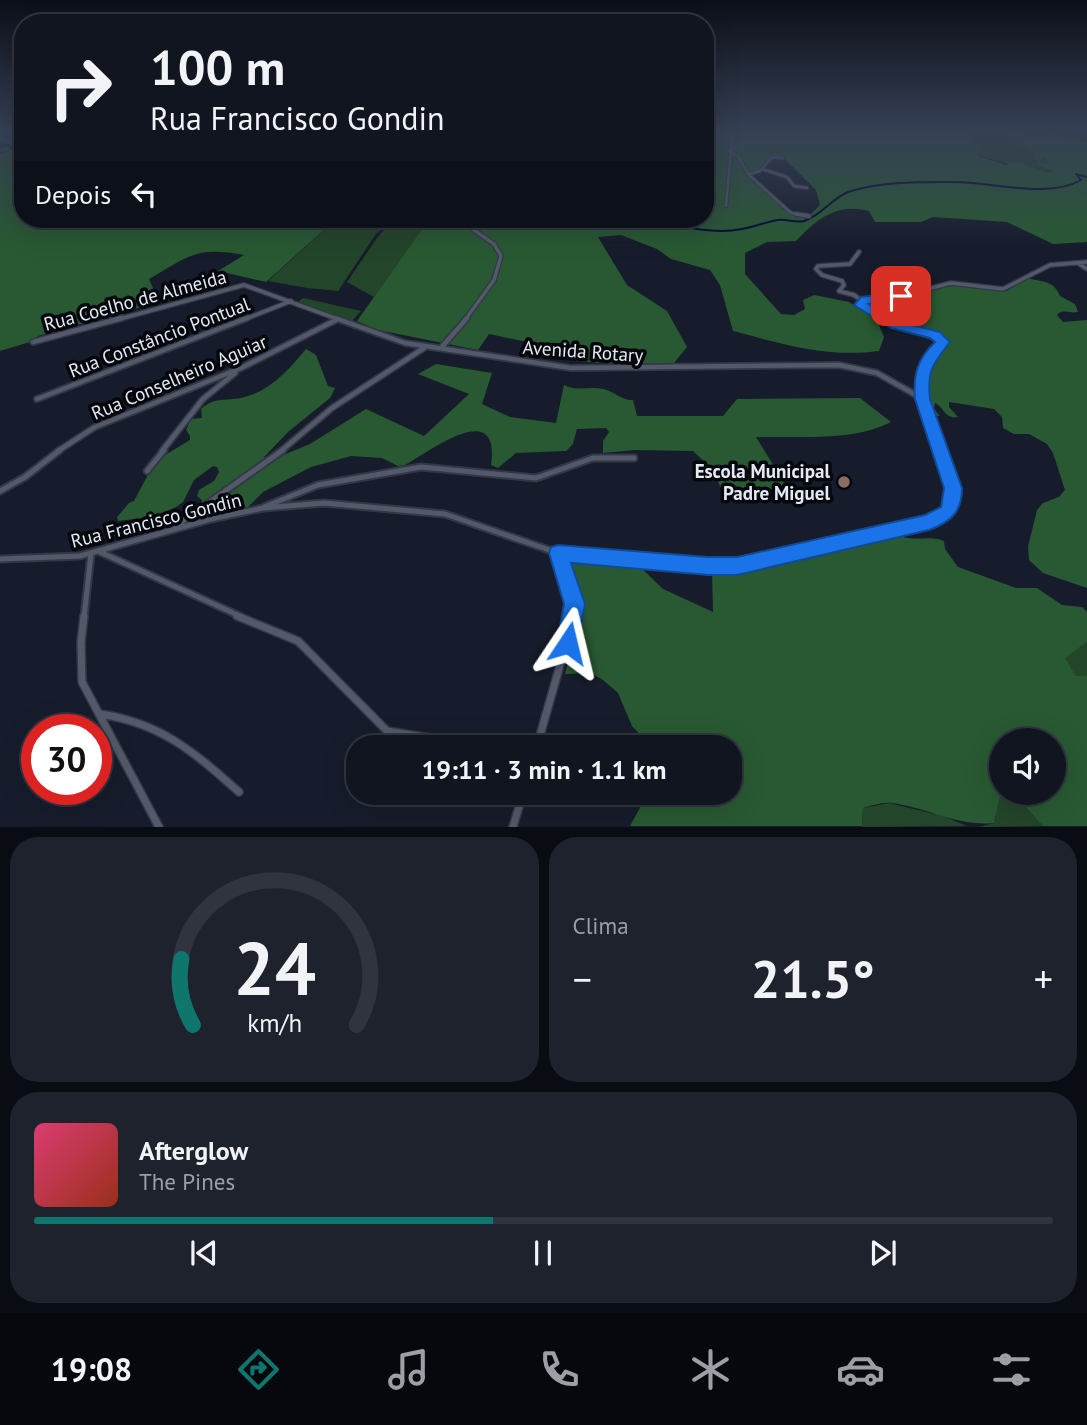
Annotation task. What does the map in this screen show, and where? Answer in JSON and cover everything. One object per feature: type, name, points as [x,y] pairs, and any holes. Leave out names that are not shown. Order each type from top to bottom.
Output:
[{"type":"street","points":[[726,206],[728,171]]},
{"type":"street","points":[[746,171],[790,213],[809,216]]},
{"type":"street","points":[[748,174],[758,171]]},
{"type":"street","points":[[767,171],[789,177],[794,186],[807,188]]},
{"type":"street","points":[[441,349],[471,313],[498,271],[501,256],[498,249],[474,228]]},
{"type":"street","name":"Rua Francisco Gondin","points":[[0,559],[91,554],[173,528],[263,508],[324,503],[435,512],[558,553],[698,565],[737,566],[936,520],[947,512],[954,496],[923,399],[922,376],[929,355],[942,344],[942,340],[931,334],[896,325],[862,307],[862,301],[855,295],[839,291],[844,285],[842,281],[822,275],[816,269],[818,266],[850,264],[859,251]]},
{"type":"street","points":[[1078,262],[1087,269]]},
{"type":"street","points":[[862,301],[901,296],[951,283],[1003,289],[1050,265],[1087,262]]},
{"type":"street","name":"Avenida Rotary","points":[[244,285],[386,337],[425,347],[590,369],[850,366],[890,379],[923,399]]},
{"type":"street","name":"Rua Coelho de Almeida","points":[[33,342],[244,285]]},
{"type":"street","name":"Rua Constâncio Pontual","points":[[37,399],[292,301]]},
{"type":"street","name":"Rua Conselheiro Aguiar","points":[[0,491],[25,477],[95,427],[241,368],[339,318]]},
{"type":"street","points":[[173,528],[295,441],[339,403],[425,347]]},
{"type":"street","points":[[148,471],[203,399],[241,368]]},
{"type":"street","points":[[263,508],[306,488],[415,468],[445,468],[536,478],[593,458],[635,458]]},
{"type":"street","points":[[99,552],[303,644],[387,731],[411,735]]},
{"type":"street","points":[[541,735],[575,615],[558,553]]},
{"type":"street","points":[[91,554],[80,670],[82,682],[100,714]]},
{"type":"street","points":[[112,716],[144,722],[168,734],[239,792]]},
{"type":"street","points":[[112,737],[159,827]]},
{"type":"street","points":[[513,827],[519,805]]},
{"type":"green space","points":[[0,171],[14,171],[14,228],[326,228],[266,282],[218,271],[244,255],[214,252],[193,255],[149,279],[159,302],[38,336],[30,342],[0,351]]},
{"type":"green space","points":[[714,171],[758,171],[749,174],[791,213],[809,216],[820,205],[816,190],[797,171],[1087,171],[1087,242],[1053,244],[1007,222],[933,217],[921,222],[875,222],[869,211],[847,209],[820,219],[796,241],[767,242],[745,253],[745,274],[781,314],[794,315],[805,309],[803,300],[814,295],[849,302],[877,320],[884,337],[879,351],[823,351],[733,331],[720,285],[710,270],[671,259],[657,249],[621,235],[598,237],[627,285],[667,311],[687,347],[674,363],[628,365],[577,361],[556,348],[489,334],[478,350],[378,330],[357,321],[423,228],[714,228]]},
{"type":"green space","points":[[326,228],[382,228],[338,291],[268,281]]},
{"type":"green space","points":[[386,228],[423,228],[374,297],[347,282]]},
{"type":"green space","points":[[1027,278],[1051,284],[1060,296],[1075,304],[1078,312],[1057,315],[1063,322],[1087,320],[1087,588],[1043,573],[1029,560],[1028,547],[1037,510],[1043,503],[1059,497],[1065,490],[1053,453],[1047,444],[1029,434],[1014,434],[1003,428],[1002,417],[994,409],[949,402],[949,407],[958,417],[953,417],[947,415],[935,403],[934,409],[940,416],[931,415],[926,399],[925,376],[934,353],[945,341],[933,333],[901,327],[863,306],[865,302],[949,284],[1007,291]]},
{"type":"green space","points":[[303,298],[361,311],[351,322],[298,302]]},
{"type":"green space","points":[[306,349],[316,355],[328,386],[335,388],[330,398],[288,432],[264,457],[267,459],[200,506],[202,500],[197,496],[199,490],[214,481],[219,472],[217,467],[213,466],[194,480],[183,502],[176,507],[152,517],[118,521],[117,517],[134,501],[160,458],[190,440],[186,430],[191,419],[202,418],[201,409],[215,401],[241,398],[269,386],[285,373]]},
{"type":"green space","points":[[436,364],[492,373],[482,404],[510,417],[556,423],[564,385],[603,389],[633,400],[637,416],[723,416],[737,399],[860,398],[891,422],[860,433],[842,435],[756,437],[787,487],[726,497],[709,466],[693,451],[635,450],[603,453],[603,441],[609,432],[606,428],[577,429],[573,444],[566,451],[516,453],[498,468],[491,465],[491,445],[485,434],[475,431],[445,441],[405,465],[398,466],[382,458],[351,456],[311,467],[263,492],[246,509],[186,522],[271,460],[310,444],[366,409],[424,436],[469,394],[418,374]]},
{"type":"green space","points":[[895,533],[907,538],[944,541],[945,549],[958,567],[1016,588],[1037,588],[1062,605],[1082,607],[1087,612],[1087,642],[1065,658],[1076,676],[1087,676],[1087,826],[1043,826],[1024,805],[1066,805],[1066,728],[989,728],[989,805],[998,805],[994,823],[968,822],[888,803],[863,808],[862,826],[630,826],[641,805],[742,805],[742,735],[641,735],[632,726],[618,693],[603,680],[591,673],[565,674],[580,615],[579,601],[569,577],[569,565],[572,560],[635,562],[663,589],[713,612],[712,569],[769,564]]},
{"type":"green space","points":[[1087,642],[1087,676],[1076,676],[1064,658]]},
{"type":"green space","points":[[889,803],[943,816],[967,826],[862,827],[863,808]]},
{"type":"green space","points":[[998,805],[1024,805],[1043,826],[979,827],[994,823]]},
{"type":"waterway","points":[[692,228],[730,231],[778,220],[804,221],[842,195],[874,186],[955,182],[1037,189],[1068,186],[1081,180],[1076,174],[1087,177]]},
{"type":"place","name":"Escola Municipal Padre Miguel","points":[[844,482]]},
{"type":"route","points":[[568,643],[575,615],[574,604],[558,553],[708,566],[737,566],[772,560],[943,517],[953,502],[953,488],[923,399],[922,387],[922,376],[929,355],[943,342],[935,335],[896,325],[860,305],[866,300],[901,296]]}]
